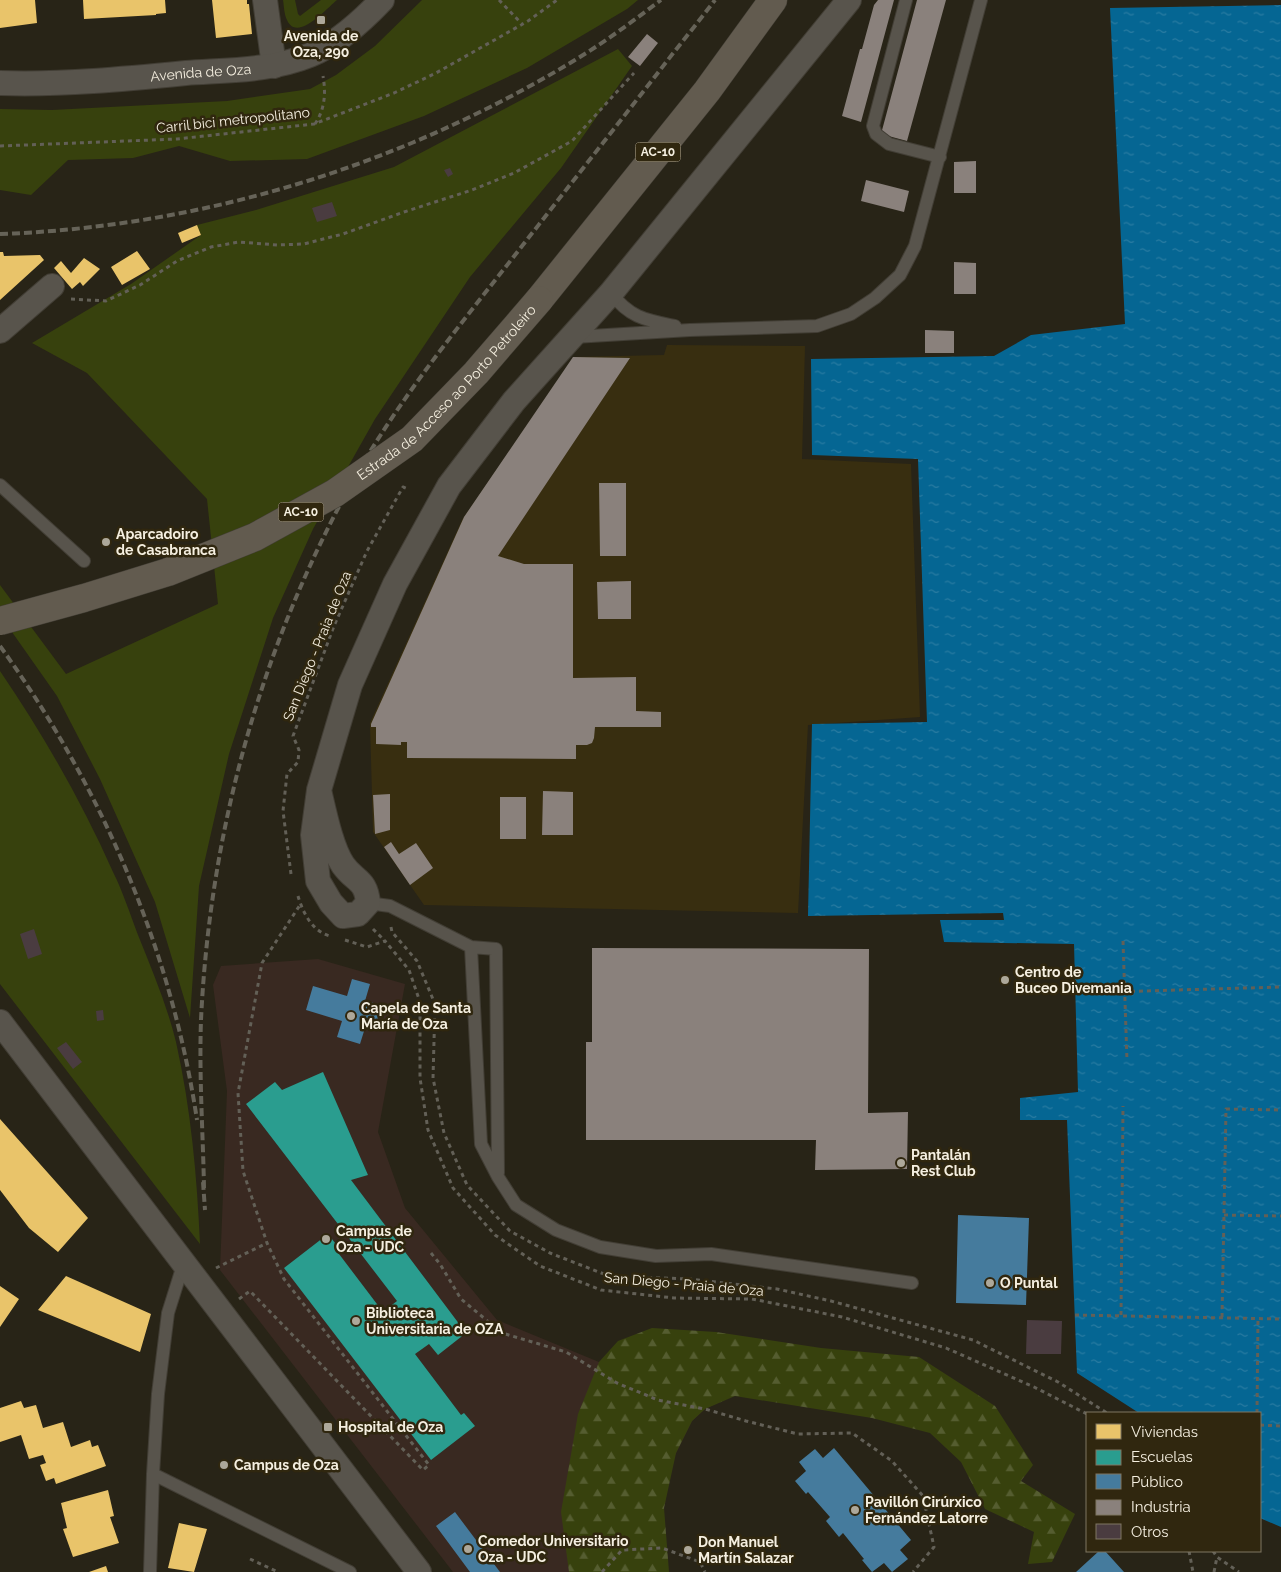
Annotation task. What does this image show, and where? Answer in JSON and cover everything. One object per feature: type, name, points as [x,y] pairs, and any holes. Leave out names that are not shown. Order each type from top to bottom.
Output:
[{"type":"main road","name":"Estrada de Acceso ao Porto Petroleiro","points":[[0,621],[168,572],[255,537],[335,493],[412,439],[476,373],[539,300],[707,91],[773,0]]},
{"type":"street","points":[[266,0],[274,66]]},
{"type":"street","name":"Avenida de Oza","points":[[0,83],[127,78],[274,66],[312,54],[326,46],[367,16],[382,0]]},
{"type":"street","points":[[319,790],[329,832],[343,864],[379,905],[358,914],[343,916],[331,903],[318,881],[312,834],[319,790],[350,685],[395,584],[449,486],[514,402],[611,293],[849,0]]},
{"type":"street","points":[[0,331],[52,286]]},
{"type":"street","points":[[0,1022],[184,1262],[413,1570]]},
{"type":"lane","points":[[906,0],[873,126],[876,134],[889,144],[940,157]]},
{"type":"lane","points":[[572,337],[690,330],[817,326],[851,314],[875,298],[900,275],[916,246],[981,0]]},
{"type":"lane","points":[[611,293],[619,304],[641,318],[690,330]]},
{"type":"lane","points":[[0,485],[84,561]]},
{"type":"lane","points":[[379,905],[471,947],[496,949],[498,1177]]},
{"type":"lane","points":[[471,947],[482,1144],[498,1177],[516,1205],[556,1230],[600,1247],[656,1256],[711,1254],[912,1283]]},
{"type":"lane","points":[[150,1572],[158,1394],[168,1313],[184,1262]]},
{"type":"lane","points":[[153,1474],[350,1572]]},
{"type":"path","points":[[499,0],[522,24]]},
{"type":"path","name":"Carril bici metropolitano","points":[[0,146],[178,139],[314,124],[420,81],[522,24],[557,0]]},
{"type":"path","points":[[52,286],[71,299],[106,301],[140,285],[178,261],[211,247],[240,242],[277,245],[304,244],[343,234],[472,190],[514,173],[572,141],[634,73]]},
{"type":"path","points":[[314,124],[321,114],[326,91],[323,76]]},
{"type":"path","name":"San Diego - Praia de Oza","points":[[292,876],[283,811],[287,774],[298,762],[299,750],[294,736],[334,626],[367,552],[404,487],[408,488]]},
{"type":"path","points":[[234,1302],[250,1291],[423,1470],[429,1465],[284,1279],[267,1243],[243,1171],[238,1093],[262,963],[318,881]]},
{"type":"path","name":"San Diego - Praia de Oza","points":[[296,890],[304,915],[321,934],[367,947],[385,941],[409,970],[420,1002],[420,1078],[428,1130],[453,1188],[495,1236],[540,1266],[601,1290],[674,1298],[752,1299],[842,1317],[946,1348],[1034,1387],[1086,1413]]},
{"type":"path","points":[[379,905],[392,932],[417,961],[435,1004],[433,1078],[444,1133],[467,1185],[510,1231],[550,1253],[609,1276],[689,1279],[777,1289],[831,1301],[973,1340],[1058,1382],[1106,1412]]},
{"type":"path","points":[[1123,941],[1127,1061]]},
{"type":"path","points":[[1075,992],[1281,987]]},
{"type":"path","points":[[1121,1315],[1123,1106]]},
{"type":"path","points":[[1222,1317],[1226,1109],[1281,1110]]},
{"type":"path","points":[[1224,1215],[1281,1216]]},
{"type":"path","points":[[211,1271],[267,1243]]},
{"type":"path","points":[[431,1253],[440,1264],[461,1299],[502,1334],[566,1352],[617,1383],[658,1400],[705,1409],[798,1434],[852,1433],[892,1460],[923,1496],[934,1547],[912,1572]]},
{"type":"path","points":[[1075,1315],[1281,1319]]},
{"type":"path","points":[[1257,1412],[1258,1318]]},
{"type":"path","points":[[1261,1425],[1281,1426]]},
{"type":"path","points":[[602,1572],[622,1550],[662,1548],[700,1562],[705,1572]]},
{"type":"path","points":[[1189,1552],[1193,1572]]},
{"type":"path","points":[[1214,1552],[1217,1557],[1239,1572]]},
{"type":"path","points":[[1214,1572],[1217,1557]]},
{"type":"path","points":[[250,1559],[278,1572]]},
{"type":"shaded area","points":[[667,345],[805,346],[802,459],[911,464],[920,717],[808,725],[798,913],[424,905],[373,832],[370,723],[462,520],[574,357],[664,355]]},
{"type":"shaded area","name":"Campus de Oza - UDC","points":[[318,959],[405,984],[378,1132],[405,1208],[497,1320],[599,1362],[735,1395],[705,1409],[692,1421],[676,1453],[629,1572],[453,1572],[220,1270],[227,1091],[213,985],[221,966]]},
{"type":"green space","points":[[283,0],[295,0],[300,16],[321,0],[337,0],[312,22],[298,28],[292,26],[287,20]]},
{"type":"green space","points":[[422,0],[638,0],[627,9],[527,68],[424,116],[307,159],[230,161],[179,146],[133,158],[68,160],[31,195],[0,190],[0,109],[52,110],[227,101],[310,89],[336,75],[375,46]]},
{"type":"green space","points":[[618,49],[632,66],[561,168],[470,277],[375,419],[313,529],[273,618],[229,754],[199,886],[190,1018],[155,902],[100,779],[57,696],[0,615],[0,585],[66,674],[218,604],[207,499],[87,373],[32,343],[131,284],[201,235],[197,225],[256,210],[394,167]]},
{"type":"green space","points":[[0,671],[75,794],[101,846],[120,887],[164,1001],[176,1042],[186,1092],[195,1168],[200,1244],[0,984]]},
{"type":"green space","points":[[652,1328],[716,1332],[821,1348],[919,1357],[995,1406],[1033,1465],[1021,1481],[1075,1514],[1052,1562],[1028,1564],[1034,1532],[985,1509],[961,1462],[930,1433],[872,1418],[735,1396],[705,1409],[692,1421],[676,1453],[664,1508],[669,1572],[569,1572],[561,1512],[578,1414],[599,1362],[618,1341]]},
{"type":"water","points":[[1281,5],[1281,1527],[1261,1518],[1261,1412],[1137,1412],[1077,1373],[1067,1120],[1020,1120],[1020,1098],[1078,1092],[1074,944],[944,942],[940,920],[1004,920],[1003,913],[808,916],[812,724],[927,722],[918,459],[812,455],[811,359],[994,356],[1031,335],[1125,324],[1110,8]]},
{"type":"building: Viviendas","points":[[0,0],[35,0],[37,23],[0,28]]},
{"type":"building: Viviendas","points":[[83,0],[165,0],[166,13],[84,19]]},
{"type":"building: Viviendas","points":[[212,0],[247,0],[252,34],[216,38]]},
{"type":"building: Viviendas","points":[[197,225],[201,235],[182,243],[178,233]]},
{"type":"building: Viviendas","points":[[137,251],[150,269],[122,285],[111,267]]},
{"type":"building: Viviendas","points":[[0,252],[3,252],[4,256],[40,255],[44,260],[0,300]]},
{"type":"building: Viviendas","points":[[84,258],[100,269],[83,286],[80,282],[72,289],[54,268],[61,261],[71,273]]},
{"type":"building: Viviendas","points":[[0,1119],[88,1218],[58,1252],[29,1228],[0,1190]]},
{"type":"building: Viviendas","points":[[66,1276],[151,1314],[140,1352],[38,1310]]},
{"type":"building: Viviendas","points":[[0,1286],[19,1299],[0,1327]]},
{"type":"building: Viviendas","points":[[21,1401],[24,1408],[36,1405],[43,1428],[63,1422],[71,1447],[90,1440],[92,1447],[98,1445],[106,1466],[56,1484],[54,1478],[46,1481],[40,1465],[46,1463],[43,1455],[29,1459],[21,1435],[0,1442],[0,1408]]},
{"type":"building: Viviendas","points":[[108,1490],[114,1516],[110,1517],[119,1543],[73,1557],[63,1529],[67,1528],[61,1503]]},
{"type":"building: Viviendas","points":[[179,1523],[207,1529],[194,1572],[168,1568]]},
{"type":"building: Viviendas","points":[[106,1566],[108,1572],[89,1572]]},
{"type":"building: Escuelas","points":[[323,1072],[368,1175],[351,1180],[466,1333],[438,1355],[429,1344],[415,1354],[461,1415],[464,1413],[475,1426],[431,1460],[284,1268],[328,1234],[339,1248],[336,1250],[383,1312],[397,1301],[246,1104],[275,1082],[282,1090]]},
{"type":"building: Público","name":"Capela de Santa María de Oza","points":[[352,979],[370,984],[365,1001],[382,1005],[374,1030],[365,1028],[360,1044],[337,1037],[342,1021],[306,1010],[313,986],[347,996]]},
{"type":"building: Público","points":[[958,1215],[1029,1218],[1026,1305],[956,1303]]},
{"type":"building: Público","name":"Pavillón Cirúrxico Fernández Latorre","points":[[834,1448],[911,1540],[900,1550],[908,1559],[892,1572],[884,1563],[872,1572],[843,1533],[839,1537],[826,1521],[830,1517],[808,1492],[806,1494],[795,1481],[806,1471],[799,1462],[815,1449],[823,1458]]},
{"type":"building: Público","name":"Comedor Universitario Oza - UDC","points":[[455,1512],[500,1572],[470,1572],[436,1526]]},
{"type":"building: Público","points":[[1098,1552],[1106,1552],[1124,1572],[1076,1572]]},
{"type":"building: Industria","points":[[878,0],[894,0],[861,122],[842,116],[860,49],[862,49],[874,5]]},
{"type":"building: Industria","points":[[917,0],[946,0],[907,141],[881,134]]},
{"type":"building: Industria","points":[[647,34],[658,43],[640,66],[628,57]]},
{"type":"building: Industria","points":[[976,161],[976,193],[954,193],[954,162]]},
{"type":"building: Industria","points":[[866,180],[909,191],[904,212],[861,201]]},
{"type":"building: Industria","points":[[954,262],[976,263],[976,294],[954,294]]},
{"type":"building: Industria","points":[[925,330],[954,331],[954,353],[925,353]]},
{"type":"building: Industria","points":[[573,357],[630,358],[498,556],[524,564],[573,564],[573,678],[636,677],[636,711],[661,712],[661,727],[595,727],[592,743],[576,745],[576,759],[407,758],[407,742],[401,742],[401,745],[376,744],[376,727],[371,727],[371,724],[464,517]]},
{"type":"building: Industria","points":[[599,483],[626,483],[626,556],[600,556]]},
{"type":"building: Industria","points":[[631,581],[631,619],[598,619],[597,582]]},
{"type":"building: Industria","points":[[543,791],[573,792],[573,835],[542,835]]},
{"type":"building: Industria","points":[[390,794],[390,830],[375,834],[373,795]]},
{"type":"building: Industria","points":[[500,797],[526,797],[526,839],[500,839]]},
{"type":"building: Industria","points":[[391,842],[399,854],[416,843],[433,868],[410,885],[384,847]]},
{"type":"building: Industria","points":[[592,948],[869,949],[868,1113],[908,1112],[907,1169],[815,1170],[816,1140],[586,1140],[586,1042],[592,1042]]},
{"type":"building: Otros","points":[[450,168],[453,174],[448,177],[444,170]]},
{"type":"building: Otros","points":[[332,202],[337,216],[317,222],[312,208]]},
{"type":"building: Otros","points":[[34,929],[42,954],[28,959],[20,934]]},
{"type":"building: Otros","points":[[103,1010],[104,1020],[97,1021],[96,1011]]},
{"type":"building: Otros","points":[[66,1042],[82,1062],[73,1069],[57,1048]]},
{"type":"building: Otros","points":[[1027,1320],[1062,1321],[1061,1354],[1026,1354]]},
{"type":"railway","points":[[0,234],[76,229],[151,219],[225,204],[298,184],[370,159],[441,130],[509,97],[586,53],[661,0]]},
{"type":"railway","points":[[204,1188],[201,1020],[206,947],[216,875],[230,804],[248,733],[270,664],[297,596],[327,529],[362,465],[394,414],[466,316],[715,0]]},
{"type":"railway","points":[[0,646],[70,755],[100,812],[127,871],[150,931],[169,993],[185,1056],[197,1120]]},
{"type":"railway","points":[[203,1182],[205,1210]]},
{"type":"place","name":"Avenida de Oza, 290","points":[[321,20]]},
{"type":"place","name":"Aparcadoiro de Casabranca","points":[[106,542]]},
{"type":"place","name":"Centro de Buceo Divemania","points":[[1005,980]]},
{"type":"place","name":"Capela de Santa María de Oza","points":[[351,1016]]},
{"type":"place","name":"Pantalán Rest Club","points":[[901,1163]]},
{"type":"place","name":"Campus de Oza - UDC","points":[[326,1239]]},
{"type":"place","name":"O Puntal","points":[[990,1283]]},
{"type":"place","name":"Biblioteca Universitaria de OZA","points":[[356,1321]]},
{"type":"place","name":"Hospital de Oza","points":[[328,1427]]},
{"type":"place","name":"Campus de Oza","points":[[224,1465]]},
{"type":"place","name":"Pavillón Cirúrxico Fernández Latorre","points":[[855,1510]]},
{"type":"place","name":"Comedor Universitario Oza - UDC","points":[[468,1549]]},
{"type":"place","name":"Don Manuel Martín Salazar","points":[[688,1550]]}]
